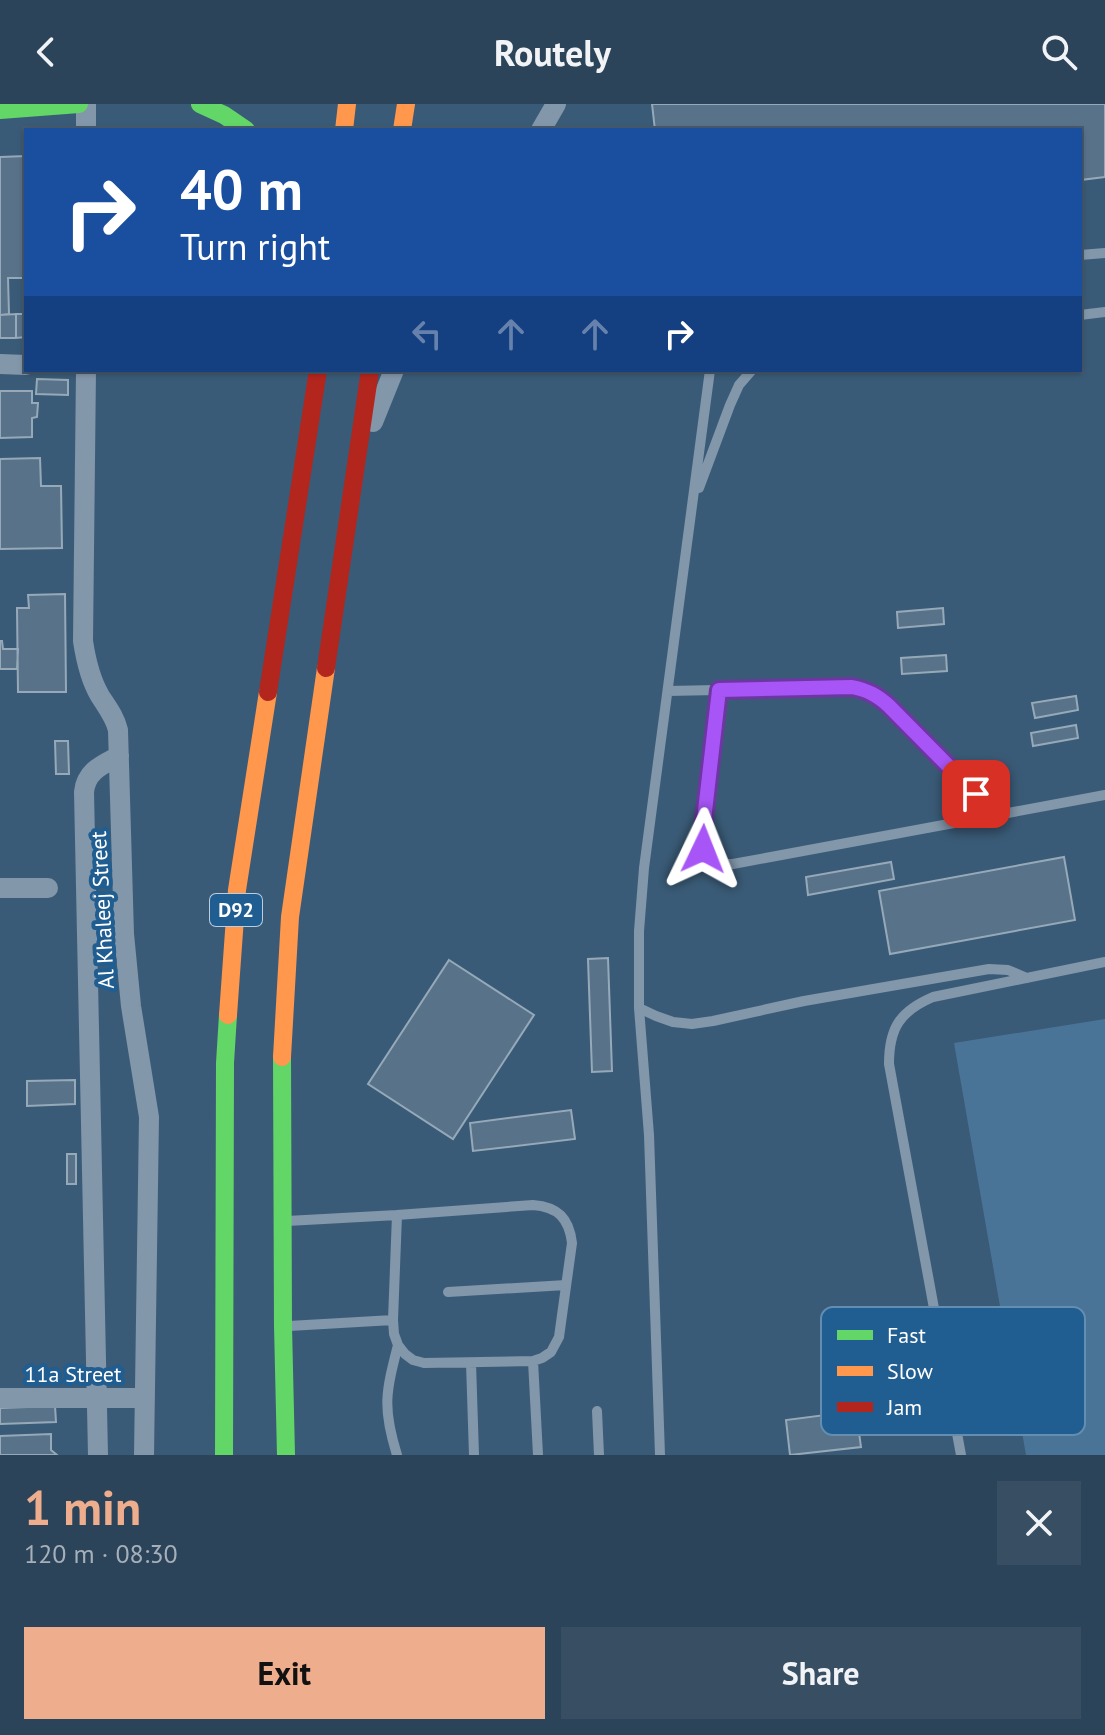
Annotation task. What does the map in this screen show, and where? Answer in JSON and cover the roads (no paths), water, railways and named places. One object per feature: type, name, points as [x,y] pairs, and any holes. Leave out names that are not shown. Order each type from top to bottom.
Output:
[{"type":"main road","points":[[0,110],[79,104]]},
{"type":"main road","points":[[200,104],[225,115],[243,128]]},
{"type":"main road","points":[[344,128],[347,104]]},
{"type":"main road","points":[[402,128],[406,104]]},
{"type":"main road","name":"D92","points":[[224,1455],[224,1076],[237,890],[316,390],[316,372]]},
{"type":"main road","name":"D92","points":[[286,1455],[281,1073],[290,917],[370,372]]},
{"type":"street","points":[[86,104],[86,128]]},
{"type":"street","points":[[542,128],[556,104]]},
{"type":"street","points":[[0,364],[24,365]]},
{"type":"street","name":"Al Khaleej Street","points":[[86,372],[83,641],[92,680],[117,723],[124,934],[131,1006],[149,1117],[144,1455]]},
{"type":"street","points":[[357,462],[393,372]]},
{"type":"street","points":[[98,1455],[85,784],[93,771],[119,756]]},
{"type":"street","points":[[0,888],[48,888]]},
{"type":"street","points":[[86,935],[124,934]]},
{"type":"street","name":"11a Street","points":[[0,1398],[145,1398]]},
{"type":"lane","points":[[1082,255],[1105,253]]},
{"type":"lane","points":[[1082,315],[1105,312]]},
{"type":"lane","points":[[660,1455],[649,1135],[639,1008],[639,931],[644,868],[710,372]]},
{"type":"lane","points":[[692,508],[730,405],[739,385],[750,372]]},
{"type":"lane","points":[[668,691],[852,687],[866,690],[889,706],[998,816]]},
{"type":"lane","points":[[719,690],[702,837],[703,849],[710,859],[721,865],[1105,795]]},
{"type":"lane","points":[[934,1307],[889,1064],[889,1046],[894,1030],[903,1015],[933,997],[1105,962]]},
{"type":"lane","points":[[639,1008],[673,1022],[692,1024],[989,969],[1008,970],[1027,978]]},
{"type":"lane","points":[[282,1221],[545,1206],[565,1220],[572,1243],[556,1345],[542,1358],[533,1361],[424,1363],[405,1354],[394,1334],[393,1320],[397,1215]]},
{"type":"lane","points":[[448,1292],[566,1285]]},
{"type":"lane","points":[[283,1326],[393,1320]]},
{"type":"lane","points":[[397,1455],[386,1413],[386,1400],[398,1345]]},
{"type":"lane","points":[[533,1361],[538,1455]]},
{"type":"lane","points":[[471,1363],[474,1455]]},
{"type":"lane","points":[[597,1411],[599,1455]]},
{"type":"lane","points":[[957,1435],[961,1455]]},
{"type":"water","points":[[1105,1019],[1105,1455],[1026,1455],[1023,1435],[1085,1435],[1085,1307],[1000,1307],[954,1043]]}]
